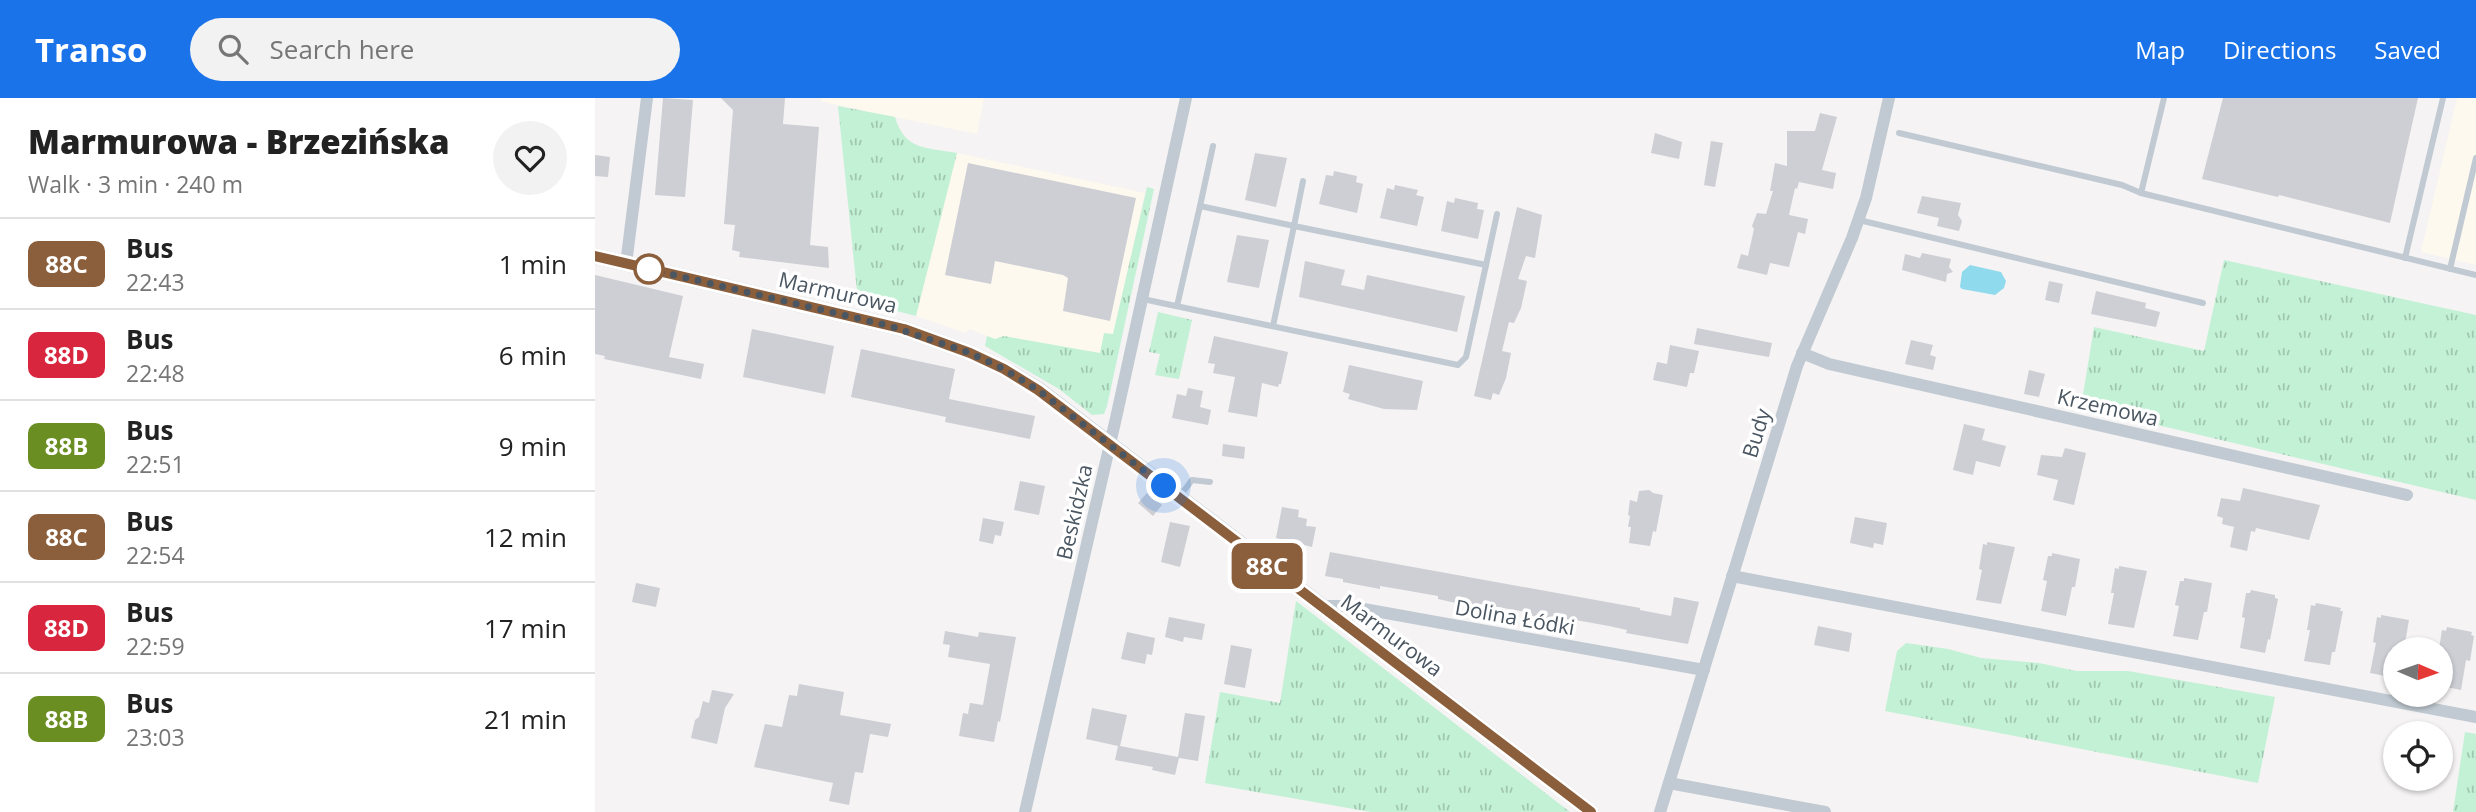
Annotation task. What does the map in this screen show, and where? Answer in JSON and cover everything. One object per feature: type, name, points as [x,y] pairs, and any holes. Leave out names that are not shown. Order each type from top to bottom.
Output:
[{"type":"street","points":[[626,264],[647,98]]},
{"type":"street","name":"Beskidzka","points":[[1025,812],[1143,299],[1186,98]]},
{"type":"street","name":"Budy","points":[[1660,812],[1802,353],[1859,220],[1889,98]]},
{"type":"street","name":"Marmurowa","points":[[595,256],[875,322],[943,342],[989,361],[1020,378],[1062,406],[1591,812]]},
{"type":"street","name":"Krzemowa","points":[[1802,353],[1829,363],[2407,495]]},
{"type":"street","points":[[1733,576],[2476,717]]},
{"type":"street","name":"Dolina Łódki","points":[[1320,606],[1347,606],[1704,670]]},
{"type":"street","points":[[1669,783],[1825,812]]},
{"type":"lane","points":[[2141,194],[2164,98]]},
{"type":"lane","points":[[2405,258],[2442,98]]},
{"type":"lane","points":[[1899,134],[2122,185],[2141,194],[2476,275]]},
{"type":"lane","points":[[1177,306],[1213,146]]},
{"type":"lane","points":[[2450,269],[2476,158]]},
{"type":"lane","points":[[1273,326],[1303,181]]},
{"type":"lane","points":[[1200,206],[1486,265]]},
{"type":"lane","points":[[1143,299],[1458,365],[1467,357],[1497,214]]},
{"type":"lane","points":[[1859,220],[2203,303]]},
{"type":"lane","points":[[1179,498],[1192,480],[1210,482]]},
{"type":"shaded area","points":[[821,98],[984,98],[977,134],[832,104],[821,101]]},
{"type":"shaded area","points":[[2457,98],[2476,98],[2476,265],[2421,252]]},
{"type":"shaded area","points":[[957,153],[1145,193],[1098,400],[987,342],[987,336],[970,329],[965,333],[916,316]]},
{"type":"green space","points":[[838,106],[895,117],[899,128],[911,142],[926,148],[957,153],[916,316],[858,301]]},
{"type":"green space","points":[[1147,187],[1154,189],[1107,406],[1104,414],[1092,415],[1059,389],[985,346],[987,336],[995,339],[1004,336],[1100,353],[1104,333],[1113,334]]},
{"type":"green space","points":[[2224,260],[2476,315],[2476,500],[2081,407],[2094,327],[2204,351]]},
{"type":"green space","points":[[1158,312],[1192,320],[1179,379],[1155,375],[1160,354],[1149,352]]},
{"type":"green space","points":[[1296,601],[1570,812],[1371,812],[1205,783],[1220,692],[1280,703]]},
{"type":"green space","points":[[1906,643],[1948,649],[1981,658],[2039,663],[2076,671],[2128,671],[2275,697],[2258,783],[1885,711],[1897,651]]},
{"type":"green space","points":[[2465,732],[2476,734],[2476,812],[2453,812]]},
{"type":"water","points":[[1970,265],[2001,272],[2006,281],[2004,288],[1995,295],[1962,289],[1962,272]]},
{"type":"building","points":[[663,98],[693,100],[685,197],[655,195]]},
{"type":"building","points":[[721,98],[785,98],[783,124],[819,127],[810,245],[828,247],[829,268],[739,257],[740,252],[732,250],[735,225],[724,224],[733,110]]},
{"type":"building","points":[[2223,98],[2418,98],[2390,223],[2202,179]]},
{"type":"building","points":[[1820,113],[1837,117],[1822,170],[1836,173],[1833,189],[1799,182],[1797,189],[1795,188],[1789,215],[1808,219],[1805,234],[1798,232],[1789,267],[1770,263],[1767,275],[1737,268],[1741,254],[1748,256],[1754,229],[1752,226],[1757,213],[1766,214],[1773,191],[1770,191],[1775,163],[1787,166],[1787,131],[1815,131]]},
{"type":"building","points":[[1655,133],[1682,142],[1679,159],[1651,153]]},
{"type":"building","points":[[1711,141],[1723,143],[1715,187],[1704,185]]},
{"type":"building","points":[[1255,153],[1287,158],[1276,207],[1245,200]]},
{"type":"building","points":[[595,155],[610,157],[608,177],[595,176]]},
{"type":"building","points":[[968,163],[1136,198],[1110,321],[1063,311],[1068,278],[1063,275],[995,261],[991,284],[945,275]]},
{"type":"building","points":[[1334,171],[1357,176],[1356,182],[1363,184],[1357,213],[1319,204],[1326,175],[1333,176]]},
{"type":"building","points":[[1395,185],[1418,190],[1416,195],[1424,197],[1417,226],[1380,218],[1387,188],[1394,190]]},
{"type":"building","points":[[1922,196],[1961,203],[1958,215],[1962,221],[1959,231],[1937,226],[1939,218],[1917,213]]},
{"type":"building","points":[[1455,198],[1478,203],[1477,209],[1484,210],[1478,239],[1441,231],[1447,201],[1454,203]]},
{"type":"building","points":[[1517,207],[1542,215],[1535,258],[1526,256],[1518,279],[1527,281],[1521,308],[1514,323],[1509,322],[1502,351],[1511,353],[1506,378],[1499,395],[1493,393],[1491,400],[1474,396]]},
{"type":"building","points":[[1237,235],[1269,240],[1259,288],[1227,282]]},
{"type":"building","points":[[1922,253],[1951,259],[1949,267],[1953,272],[1947,274],[1946,282],[1902,270],[1905,254],[1920,258]]},
{"type":"building","points":[[1305,261],[1345,270],[1341,285],[1364,290],[1367,275],[1465,296],[1457,332],[1299,297]]},
{"type":"building","points":[[595,275],[683,296],[669,357],[704,364],[701,379],[604,359],[605,356],[595,354]]},
{"type":"building","points":[[2049,281],[2063,284],[2059,303],[2045,300]]},
{"type":"building","points":[[2096,291],[2146,303],[2145,308],[2160,312],[2156,327],[2091,314]]},
{"type":"building","points":[[1697,328],[1772,343],[1769,357],[1694,344]]},
{"type":"building","points":[[752,329],[834,346],[825,394],[743,377]]},
{"type":"building","points":[[1214,336],[1288,352],[1281,384],[1278,387],[1262,383],[1257,417],[1228,412],[1235,377],[1213,373],[1215,364],[1208,363]]},
{"type":"building","points":[[1911,340],[1933,345],[1930,355],[1936,357],[1933,370],[1905,364]]},
{"type":"building","points":[[1670,345],[1699,351],[1694,373],[1690,373],[1687,387],[1653,380],[1657,362],[1667,364]]},
{"type":"building","points":[[861,349],[955,369],[949,399],[1035,416],[1030,439],[945,422],[946,417],[851,397]]},
{"type":"building","points":[[1349,365],[1423,381],[1417,410],[1384,409],[1348,399],[1350,394],[1343,392]]},
{"type":"building","points":[[2029,370],[2045,374],[2039,397],[2024,394]]},
{"type":"building","points":[[1188,388],[1203,391],[1200,407],[1211,410],[1208,425],[1172,418],[1177,394],[1186,396]]},
{"type":"building","points":[[1964,424],[1985,429],[1982,440],[2006,446],[2000,467],[1976,461],[1973,475],[1953,470]]},
{"type":"building","points":[[1223,444],[1245,447],[1244,459],[1222,456]]},
{"type":"building","points":[[2065,448],[2086,453],[2074,505],[2053,500],[2058,480],[2037,475],[2041,455],[2062,457]]},
{"type":"building","points":[[1020,481],[1045,486],[1039,515],[1014,510]]},
{"type":"building","points":[[2243,488],[2320,505],[2309,540],[2256,528],[2255,532],[2251,531],[2247,551],[2230,547],[2234,527],[2222,524],[2223,518],[2217,516],[2221,498],[2240,501]]},
{"type":"building","points":[[1649,490],[1663,495],[1656,532],[1653,531],[1650,546],[1629,543],[1630,500],[1637,502],[1639,491]]},
{"type":"building","points":[[1147,493],[1162,505],[1153,516],[1138,503]]},
{"type":"building","points":[[1282,507],[1299,510],[1298,517],[1307,519],[1306,526],[1316,527],[1312,547],[1276,538]]},
{"type":"building","points":[[1855,517],[1887,523],[1883,545],[1874,543],[1873,548],[1850,543]]},
{"type":"building","points":[[983,518],[1004,522],[1001,536],[995,535],[993,544],[979,541]]},
{"type":"building","points":[[1170,522],[1190,526],[1180,567],[1161,562]]},
{"type":"building","points":[[1987,542],[2015,547],[2001,604],[1976,600],[1982,570],[1979,569],[1983,544],[1987,545]]},
{"type":"building","points":[[1330,552],[1640,608],[1671,616],[1674,597],[1699,602],[1688,644],[1626,633],[1627,630],[1609,626],[1532,616],[1532,613],[1475,603],[1474,606],[1456,603],[1438,599],[1438,596],[1343,582],[1343,579],[1325,576]]},
{"type":"building","points":[[2052,553],[2080,559],[2066,616],[2041,611],[2047,581],[2043,580],[2048,556],[2052,556]]},
{"type":"building","points":[[2119,566],[2147,571],[2134,628],[2108,624],[2114,593],[2111,593],[2115,568],[2119,569]]},
{"type":"building","points":[[2184,578],[2212,583],[2198,640],[2173,636],[2179,606],[2175,605],[2180,581],[2184,581]]},
{"type":"building","points":[[636,583],[660,588],[656,607],[632,602]]},
{"type":"building","points":[[2251,590],[2275,595],[2278,599],[2265,653],[2240,648],[2246,593]]},
{"type":"building","points":[[2316,603],[2341,608],[2340,611],[2343,611],[2330,665],[2304,661],[2310,630],[2307,630],[2311,605],[2315,606]]},
{"type":"building","points":[[2381,615],[2409,620],[2406,637],[2383,637],[2383,676],[2370,673],[2376,643],[2373,642],[2377,617],[2381,618]]},
{"type":"building","points":[[1169,617],[1205,624],[1202,640],[1184,637],[1183,642],[1165,637]]},
{"type":"building","points":[[1818,626],[1852,633],[1849,652],[1814,645]]},
{"type":"building","points":[[2447,627],[2472,632],[2471,635],[2474,636],[2470,661],[2466,660],[2461,690],[2453,688],[2453,637],[2441,637],[2442,630],[2446,631]]},
{"type":"building","points":[[945,631],[978,637],[979,632],[1016,637],[994,742],[959,736],[963,713],[968,714],[970,703],[983,705],[990,664],[948,657],[950,645],[943,644]]},
{"type":"building","points":[[1127,632],[1155,638],[1152,655],[1147,654],[1145,664],[1121,659]]},
{"type":"building","points":[[1231,645],[1252,649],[1245,688],[1224,684]]},
{"type":"building","points":[[799,684],[844,692],[840,715],[891,724],[888,737],[870,734],[863,773],[855,772],[849,805],[829,801],[833,783],[754,767],[765,724],[782,727],[789,695],[797,696]]},
{"type":"building","points":[[712,690],[734,694],[725,708],[717,744],[691,738],[703,701],[709,703]]},
{"type":"building","points":[[1092,708],[1127,715],[1120,746],[1178,757],[1185,713],[1205,716],[1198,761],[1179,758],[1175,775],[1152,770],[1153,767],[1115,760],[1118,746],[1086,739]]},
{"type":"bus line","name":"88C","points":[[595,256],[904,329],[943,342],[1004,369],[1078,418],[1293,586],[1591,812]]},
{"type":"route","points":[[649,269],[904,329],[970,353],[1004,369],[1038,390],[1164,486]]}]
